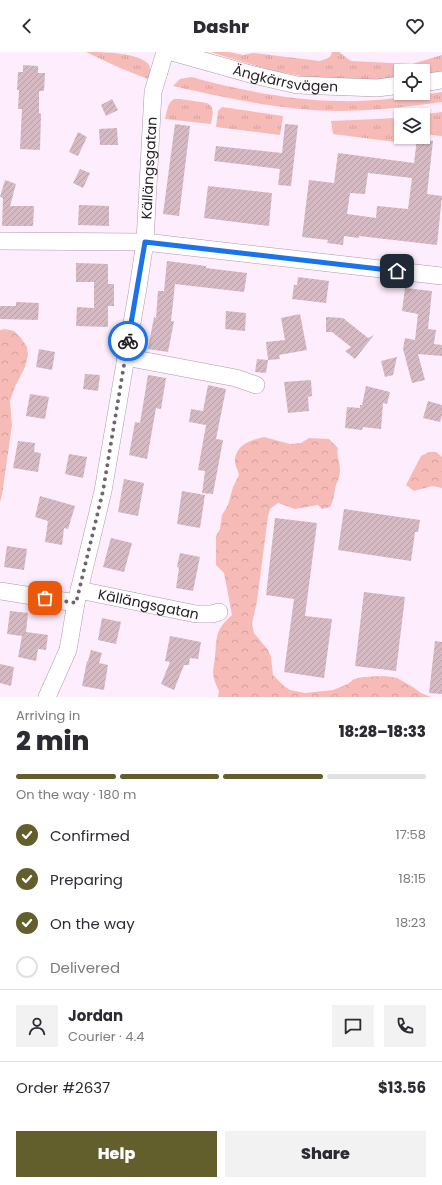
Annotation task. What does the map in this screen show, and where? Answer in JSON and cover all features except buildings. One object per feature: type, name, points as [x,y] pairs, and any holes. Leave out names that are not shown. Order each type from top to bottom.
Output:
[{"type":"street","name":"Källängsgatan","points":[[47,697],[68,650],[77,597],[103,491],[145,242],[153,92],[165,52]]},
{"type":"street","name":"Ängkärrsvägen","points":[[172,52],[254,75],[297,85],[377,88],[394,86]]},
{"type":"street","points":[[430,82],[442,80]]},
{"type":"street","points":[[0,241],[145,242],[442,276]]},
{"type":"street","points":[[125,357],[236,378],[256,385]]},
{"type":"street","name":"Källängsgatan","points":[[0,591],[77,597],[196,614],[212,614],[219,612]]},
{"type":"green space","points":[[86,52],[101,52],[137,57],[149,65],[151,77],[148,79]]},
{"type":"green space","points":[[210,52],[229,52],[243,55],[253,53],[320,61],[329,57],[332,52],[339,52],[351,61],[412,64],[394,64],[394,80],[322,80],[270,70]]},
{"type":"green space","points":[[442,55],[442,73],[430,76],[430,64],[412,64]]},
{"type":"green space","points":[[191,77],[246,90],[283,96],[302,99],[339,101],[365,101],[394,98],[394,100],[430,100],[430,94],[442,92],[442,102],[362,110],[316,110],[275,106],[233,99],[173,86],[180,79]]},
{"type":"green space","points":[[174,99],[207,103],[210,105],[212,107],[213,115],[211,124],[165,119],[169,105]]},
{"type":"green space","points":[[222,107],[283,116],[280,135],[216,127],[218,111]]},
{"type":"green space","points":[[442,112],[442,136],[430,135],[430,114]]},
{"type":"green space","points":[[394,118],[394,142],[333,134],[331,121]]},
{"type":"green space","points":[[5,329],[14,331],[21,338],[27,347],[28,355],[25,367],[10,401],[12,425],[0,502],[0,330]]},
{"type":"green space","points":[[264,437],[290,444],[301,443],[309,438],[329,439],[338,448],[337,453],[340,470],[330,507],[322,509],[318,505],[295,509],[278,503],[270,509],[257,601],[252,624],[254,633],[268,650],[271,657],[273,675],[290,690],[305,693],[333,690],[348,684],[354,679],[363,677],[385,676],[397,678],[421,693],[431,697],[218,697],[219,691],[213,674],[217,638],[222,625],[232,615],[224,573],[216,565],[216,536],[220,529],[222,515],[228,505],[233,487],[239,475],[235,463],[236,454],[245,444]]},
{"type":"green space","points":[[429,452],[436,452],[442,457],[442,488],[432,486],[414,491],[406,485],[421,456]]},
{"type":"way so far","points":[[45,598],[76,603],[103,491],[128,341]]},
{"type":"route","points":[[128,341],[145,242],[397,271]]}]
